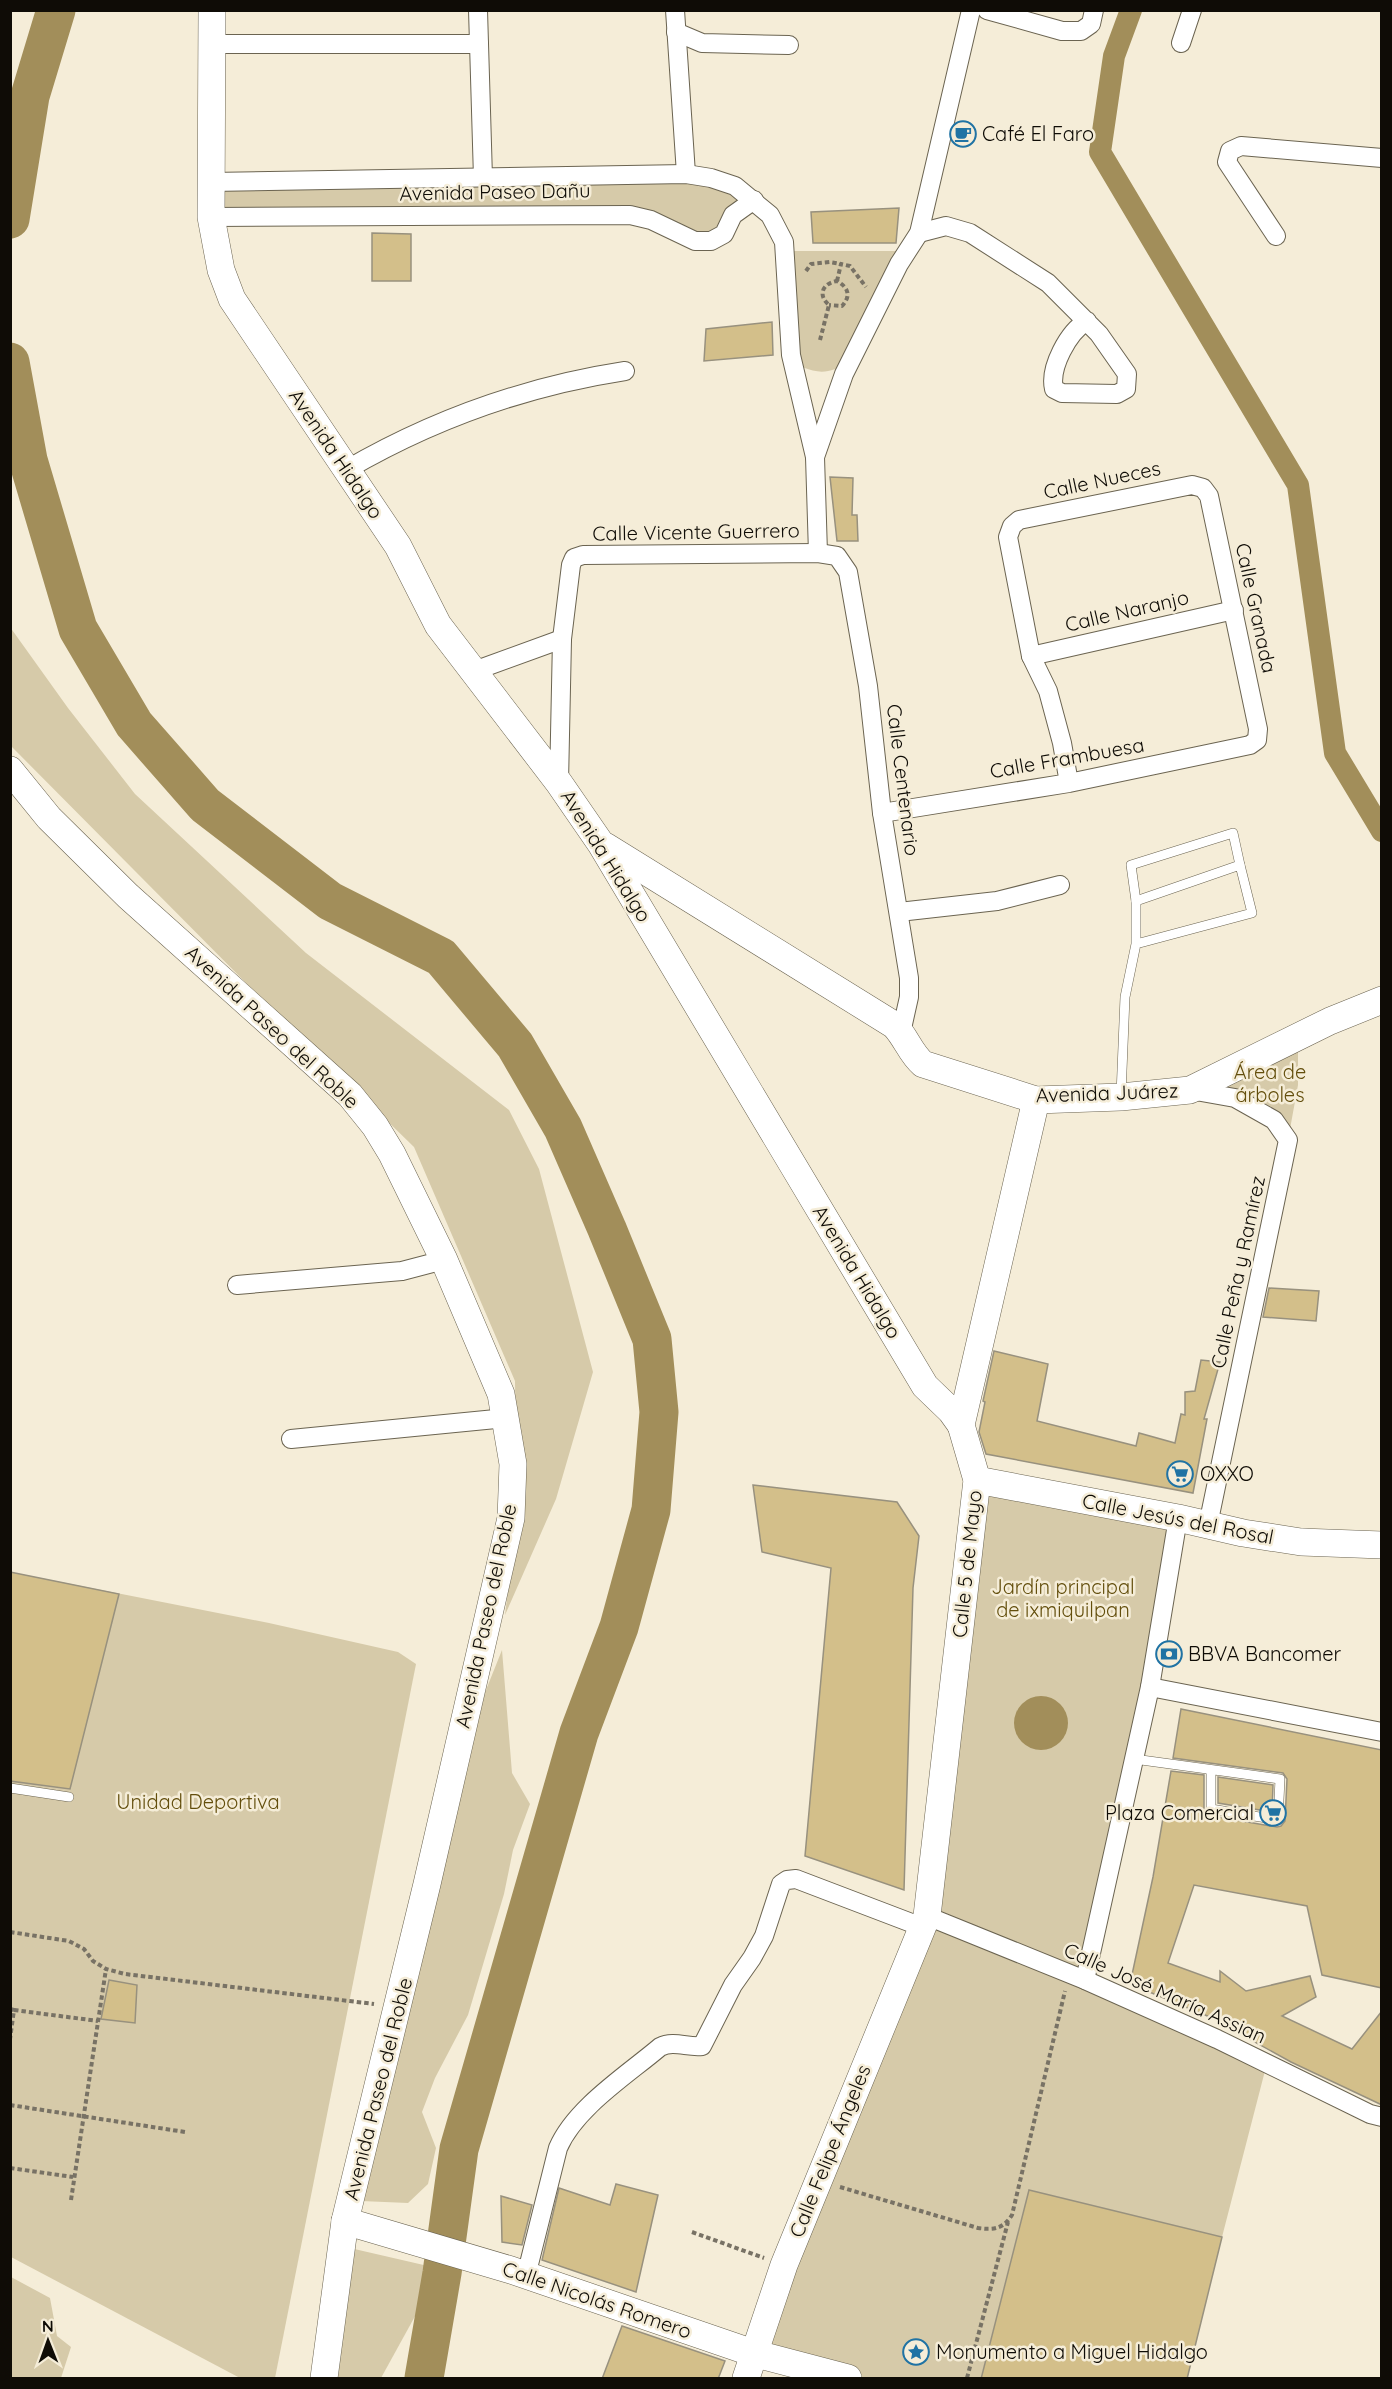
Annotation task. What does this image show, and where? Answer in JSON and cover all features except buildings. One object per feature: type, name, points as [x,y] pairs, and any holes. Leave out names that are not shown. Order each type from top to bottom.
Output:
[{"type":"street","name":"Avenida Hidalgo","points":[[212,10],[211,217],[221,270],[232,299],[398,546],[438,625],[559,783],[601,844],[925,1386],[962,1425]]},
{"type":"street","points":[[478,10],[483,178]]},
{"type":"street","points":[[675,10],[686,174]]},
{"type":"street","points":[[818,553],[815,458],[844,374],[899,264],[919,233],[970,10]]},
{"type":"street","points":[[987,10],[1062,31],[1081,31],[1086,28],[1091,24],[1094,10]]},
{"type":"street","points":[[1181,44],[1192,10]]},
{"type":"street","points":[[676,32],[702,42],[789,45]]},
{"type":"street","points":[[212,44],[478,44]]},
{"type":"street","points":[[1276,236],[1227,162],[1230,151],[1241,146],[1382,158]]},
{"type":"street","name":"Avenida Paseo Dañu","points":[[210,182],[686,174],[711,178],[735,186],[770,215],[784,242],[791,355],[815,458]]},
{"type":"street","name":"Avenida Paseo Dañu","points":[[211,217],[630,214],[651,220],[695,241],[711,242],[724,234],[733,215],[754,200]]},
{"type":"street","points":[[919,233],[946,226],[970,233],[1048,283],[1087,321],[1099,334],[1127,374],[1126,389],[1117,394],[1062,393],[1054,389],[1051,379],[1069,336],[1087,321]]},
{"type":"street","points":[[346,470],[390,444],[467,411],[580,378],[625,371]]},
{"type":"street","name":"Calle Nueces","points":[[1031,656],[1008,537],[1012,526],[1019,520],[1191,485],[1203,488]]},
{"type":"street","name":"Calle Granada","points":[[1203,488],[1209,496],[1234,610],[1258,729],[1257,740]]},
{"type":"street","name":"Calle Vicente Guerrero","points":[[562,639],[571,565],[574,558],[584,555],[818,553]]},
{"type":"street","name":"Calle Centenario","points":[[818,553],[837,556],[848,572],[868,686],[882,813],[909,978],[909,997],[901,1033]]},
{"type":"street","name":"Calle Naranjo","points":[[1031,656],[1234,610]]},
{"type":"street","points":[[474,671],[562,639],[559,783]]},
{"type":"street","points":[[1031,656],[1048,691],[1062,743],[1069,783]]},
{"type":"street","name":"Calle Frambuesa","points":[[882,813],[1069,783],[1250,745],[1257,740]]},
{"type":"street","name":"Avenida Paseo del Roble","points":[[10,770],[49,818],[128,896],[350,1095],[375,1126],[392,1154],[444,1260],[501,1394],[506,1418],[513,1464],[511,1518],[398,2007],[324,2379]]},
{"type":"street","name":"Avenida Juárez","points":[[601,844],[894,1025],[910,1050],[923,1064],[1036,1100],[1121,1097],[1190,1090],[1330,1022],[1382,1000]]},
{"type":"street","points":[[899,912],[997,901],[1060,885]]},
{"type":"street","name":"Calle Peña y Ramírez","points":[[1190,1090],[1235,1098],[1274,1120],[1288,1140],[1208,1525]]},
{"type":"street","name":"Calle 5 de Mayo","points":[[925,1921],[977,1480],[962,1425],[1036,1100]]},
{"type":"street","points":[[237,1285],[402,1270],[444,1260]]},
{"type":"street","points":[[291,1439],[506,1418]]},
{"type":"street","name":"Calle Jesús del Rosal","points":[[977,1480],[1178,1518],[1243,1533],[1301,1542],[1382,1545]]},
{"type":"street","points":[[1077,1977],[1134,1759],[1150,1687],[1178,1518]]},
{"type":"street","points":[[1150,1687],[1382,1732]]},
{"type":"street","name":"Calle José María Assian","points":[[519,2273],[565,2132],[576,2117],[660,2047],[667,2043],[702,2046],[733,1985],[764,1936],[781,1884],[787,1880],[796,1879],[925,1921],[1077,1977],[1217,2038],[1370,2114],[1382,2116]]},
{"type":"street","name":"Calle Felipe Ángeles","points":[[751,2366],[784,2265],[925,1921]]},
{"type":"street","name":"Calle Nicolás Romero","points":[[356,2224],[519,2273],[751,2366],[848,2379]]},
{"type":"lane","points":[[1121,1097],[1125,997],[1136,944],[1136,902],[1131,865],[1233,833],[1252,913],[1136,944]]},
{"type":"lane","points":[[1136,902],[1240,865]]},
{"type":"lane","points":[[1134,1759],[1280,1779],[1278,1820],[1210,1809],[1211,1770]]},
{"type":"lane","points":[[10,1788],[69,1797]]},
{"type":"path","points":[[806,271],[811,264],[820,262],[842,264],[850,266],[866,285]]},
{"type":"path","points":[[837,281],[842,264]]},
{"type":"path","points":[[837,281],[845,285],[848,300],[842,306],[829,305],[824,301],[823,288],[829,282],[837,281]]},
{"type":"path","points":[[820,340],[829,305]]},
{"type":"path","points":[[10,1932],[69,1941],[84,1949],[93,1960],[106,1969],[125,1974],[398,2007]]},
{"type":"path","points":[[70,2200],[106,1969]]},
{"type":"path","points":[[967,2379],[1008,2222],[1012,2215],[1077,1977]]},
{"type":"path","points":[[10,2039],[13,2009],[98,2021]]},
{"type":"path","points":[[10,2105],[185,2132]]},
{"type":"path","points":[[10,2168],[73,2177]]},
{"type":"path","points":[[819,2180],[978,2228],[1002,2227],[1008,2222]]},
{"type":"path","points":[[692,2232],[784,2265]]},
{"type":"green space","points":[[686,174],[754,200],[711,241],[651,220],[211,217],[210,182]]},
{"type":"green space","points":[[784,251],[908,251],[850,363],[826,371],[815,371],[802,367]]},
{"type":"green space","points":[[10,627],[68,708],[135,794],[306,953],[509,1110],[539,1169],[593,1372],[556,1499],[505,1615],[517,1518],[515,1381],[414,1147],[264,1001],[11,746]]},
{"type":"green space","name":"Área de árboles","points":[[1298,1038],[1298,1085],[1288,1140],[1274,1120],[1190,1090]]},
{"type":"green space","name":"Jardín principal de ixmiquilpan","points":[[977,1480],[1178,1518],[1085,1980],[1267,2063],[1222,2237],[1029,2190],[981,2378],[848,2378],[756,2354],[927,1916]]},
{"type":"green space","name":"Unidad Deportiva","points":[[10,1572],[269,1623],[398,1652],[416,1664],[275,2378],[240,2378],[11,2257]]},
{"type":"green space","points":[[502,1650],[512,1773],[530,1804],[513,1850],[504,1894],[468,2015],[435,2078],[422,2112],[436,2148],[428,2184],[408,2203],[361,2201],[462,1750]]},
{"type":"green space","points":[[350,2248],[441,2269],[381,2378],[323,2378]]},
{"type":"green space","points":[[11,2277],[50,2298],[57,2336],[71,2347],[61,2378],[11,2378]]},
{"type":"shaded area","points":[[1036,1696],[1046,1696],[1056,1700],[1064,1708],[1068,1723],[1064,1738],[1056,1746],[1046,1750],[1036,1750],[1026,1746],[1018,1738],[1014,1728],[1014,1718],[1018,1708],[1026,1700]]},
{"type":"waterway","points":[[10,219],[30,96],[56,10]]},
{"type":"waterway","points":[[1131,10],[1114,56],[1100,152],[1298,485],[1335,753],[1382,831]]},
{"type":"waterway","points":[[10,362],[28,460],[78,629],[134,724],[205,805],[330,901],[441,957],[515,1045],[563,1128],[652,1339],[659,1412],[651,1510],[619,1627],[579,1733],[459,2149],[442,2273],[424,2378]]},
{"type":"place","name":"Café El Faro","points":[[963,134]]},
{"type":"place","name":"OXXO","points":[[1180,1474]]},
{"type":"place","name":"BBVA Bancomer","points":[[1169,1654]]},
{"type":"place","name":"Plaza Comercial","points":[[1273,1813]]},
{"type":"place","name":"Monumento a Miguel Hidalgo","points":[[916,2352]]}]
